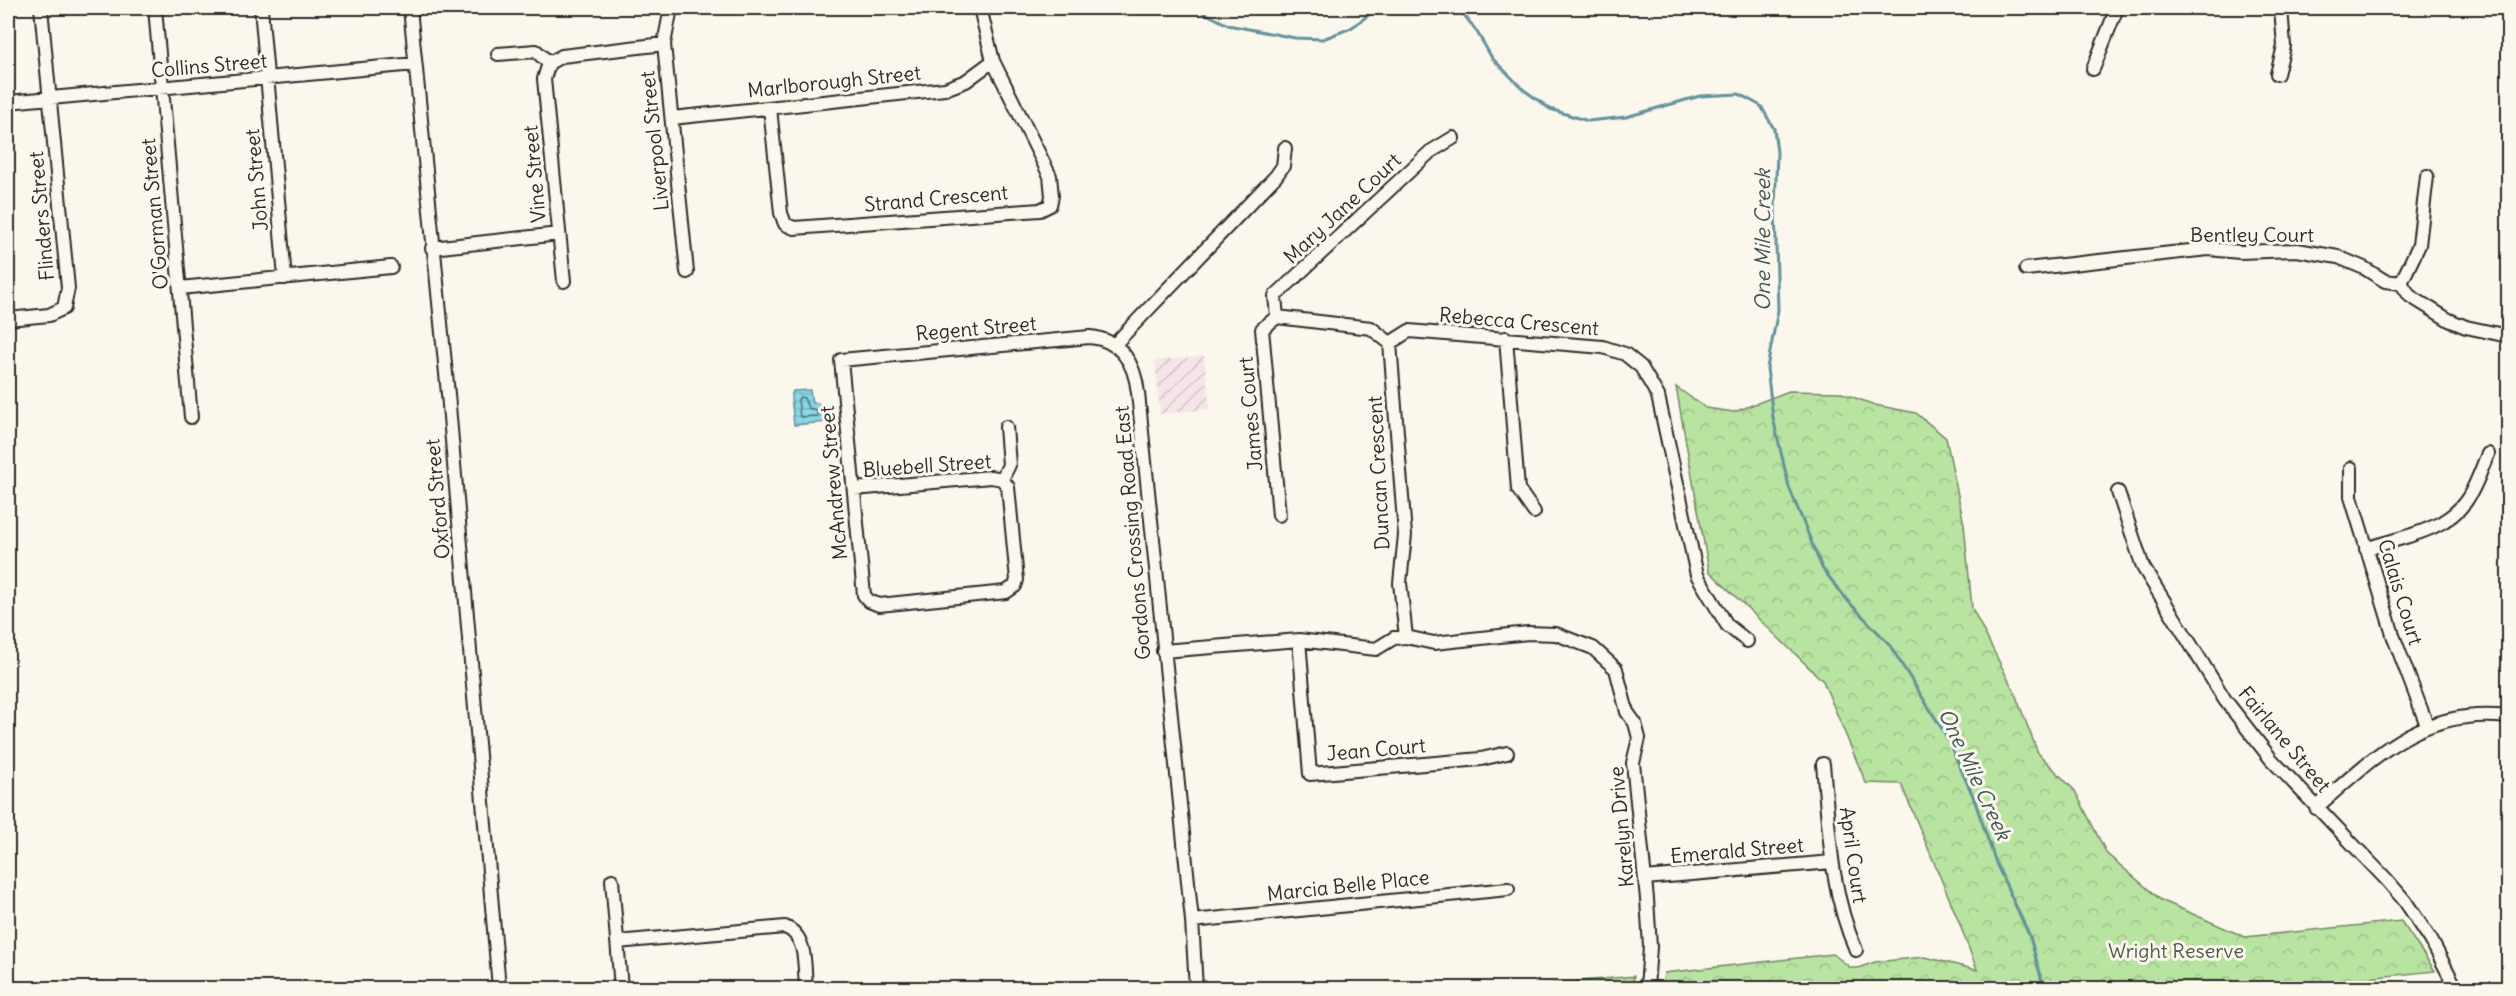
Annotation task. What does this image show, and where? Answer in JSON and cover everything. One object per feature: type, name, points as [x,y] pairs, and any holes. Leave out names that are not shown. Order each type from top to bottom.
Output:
[{"type":"street","points":[[41,8],[50,99]]},
{"type":"street","name":"O'Gorman Street","points":[[155,8],[191,417]]},
{"type":"street","name":"John Street","points":[[261,8],[285,278]]},
{"type":"street","name":"Oxford Street","points":[[410,8],[448,394],[500,988]]},
{"type":"street","name":"Liverpool Street","points":[[671,8],[664,45],[687,272]]},
{"type":"street","points":[[980,8],[993,61]]},
{"type":"street","points":[[2093,69],[2117,8]]},
{"type":"street","points":[[2277,74],[2284,46],[2281,8]]},
{"type":"street","points":[[498,54],[536,51],[549,63],[562,56],[664,45]]},
{"type":"street","name":"Strand Crescent","points":[[770,108],[781,213],[785,224],[794,228],[1040,210],[1050,205],[1052,196],[1050,176],[993,61]]},
{"type":"street","name":"Marlborough Street","points":[[672,118],[945,89],[966,81],[993,61]]},
{"type":"street","name":"Vine Street","points":[[549,63],[544,79],[564,281]]},
{"type":"street","name":"Collins Street","points":[[8,102],[415,64]]},
{"type":"street","name":"Flinders Street","points":[[8,319],[49,315],[64,308],[68,288],[50,99]]},
{"type":"street","name":"Mary Jane Court","points":[[1277,316],[1275,296],[1430,152],[1453,138]]},
{"type":"street","points":[[1113,345],[1276,176],[1283,166],[1285,148]]},
{"type":"street","points":[[2427,176],[2424,219],[2419,245],[2401,282],[2410,296],[2448,320],[2466,327],[2508,336]]},
{"type":"street","points":[[432,248],[559,234]]},
{"type":"street","name":"Bentley Court","points":[[2026,269],[2208,249],[2240,252],[2290,250],[2310,251],[2338,258],[2364,268],[2385,281],[2401,282]]},
{"type":"street","points":[[180,288],[391,267]]},
{"type":"street","points":[[1277,316],[1371,328],[1390,343]]},
{"type":"street","name":"James Court","points":[[1277,316],[1262,329],[1278,515]]},
{"type":"street","name":"Rebecca Crescent","points":[[1390,343],[1409,331],[1603,347],[1625,354],[1641,367],[1658,396],[1697,574],[1727,625],[1747,641]]},
{"type":"street","name":"Regent Street","points":[[841,360],[1082,338],[1099,339],[1113,345]]},
{"type":"street","points":[[1506,338],[1518,489],[1534,512]]},
{"type":"street","name":"Duncan Crescent","points":[[1390,343],[1405,536],[1400,583],[1406,637]]},
{"type":"street","name":"Gordons Crossing Road East","points":[[1113,345],[1127,357],[1136,376],[1192,921],[1196,988]]},
{"type":"street","name":"McAndrew Street","points":[[841,360],[862,592],[869,601]]},
{"type":"street","name":"Bluebell Street","points":[[1002,479],[1009,465],[1006,427]]},
{"type":"street","points":[[2366,549],[2424,530],[2449,518],[2466,501],[2488,454]]},
{"type":"street","name":"Calais Court","points":[[2351,468],[2351,497],[2366,549],[2394,638],[2427,725]]},
{"type":"street","name":"Bluebell Street","points":[[854,489],[991,477],[1002,479],[1008,487],[1017,580],[1011,589],[1001,594],[879,604],[869,601]]},
{"type":"street","name":"Fairlane Street","points":[[2118,492],[2143,567],[2205,669],[2241,722],[2271,759],[2316,808],[2369,860],[2405,901],[2431,940],[2456,988]]},
{"type":"street","name":"Karelyn Drive","points":[[1406,637],[1434,643],[1528,633],[1556,634],[1593,648],[1616,669],[1627,712],[1635,723],[1639,738],[1633,763],[1650,947],[1647,988]]},
{"type":"street","points":[[1163,651],[1299,640],[1376,649],[1394,638],[1406,637]]},
{"type":"street","name":"Jean Court","points":[[1299,640],[1310,774],[1481,759],[1507,753]]},
{"type":"street","points":[[2316,808],[2391,743],[2427,725],[2459,716],[2508,717]]},
{"type":"street","name":"April Court","points":[[1823,764],[1832,862],[1845,925],[1856,950]]},
{"type":"street","name":"Emerald Street","points":[[1645,878],[1832,862]]},
{"type":"street","points":[[612,880],[621,988]]},
{"type":"street","name":"Marcia Belle Place","points":[[1192,921],[1508,889]]},
{"type":"street","points":[[617,942],[785,927],[793,930],[802,945],[806,988]]},
{"type":"shaded area","points":[[1204,356],[1210,409],[1160,414],[1155,361]]},
{"type":"green space","name":"Wright Reserve","points":[[1676,387],[1706,408],[1734,412],[1789,391],[1839,392],[1875,405],[1916,413],[1946,438],[1964,524],[1972,608],[2014,691],[2038,753],[2075,791],[2107,854],[2161,900],[2245,937],[2401,921],[2435,971],[2273,988],[1662,988],[1664,973],[1833,954],[1851,968],[1875,962],[1925,957],[1977,970],[1901,784],[1866,783],[1823,681],[1709,571]]},
{"type":"green space","points":[[1634,976],[1632,988],[1506,988]]},
{"type":"water","points":[[810,390],[812,403],[818,403],[826,413],[827,422],[794,425],[791,396],[793,391]]},
{"type":"waterway","name":"One Mile Creek","points":[[1195,8],[1228,25],[1295,38],[1323,39],[1351,28],[1378,8]]},
{"type":"waterway","name":"One Mile Creek","points":[[1459,8],[1477,32],[1492,58],[1524,90],[1550,109],[1588,121],[1626,117],[1700,96],[1739,94],[1761,106],[1774,129],[1777,152],[1775,209],[1778,310],[1767,368],[1773,418],[1789,487],[1822,568],[1847,600],[1889,644],[1944,732],[1973,796],[1996,863],[2030,937],[2044,988]]}]
